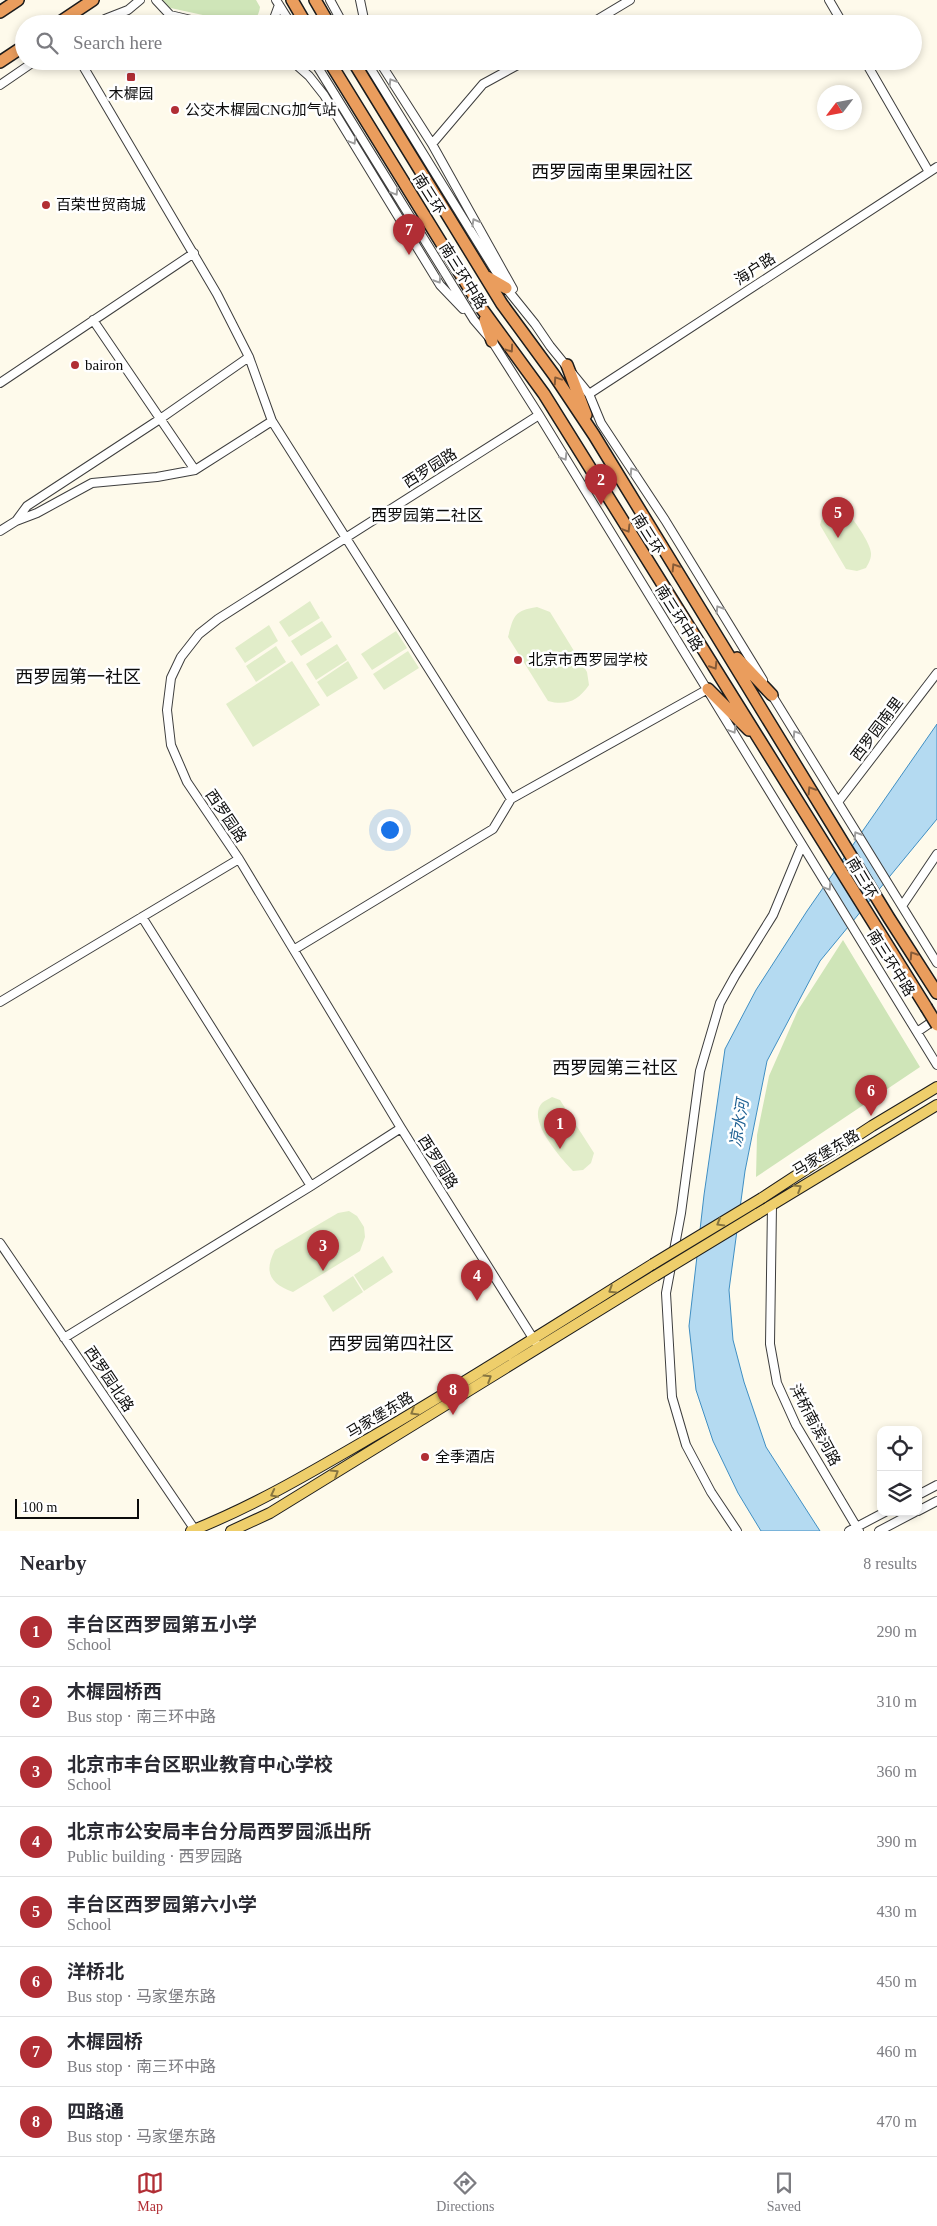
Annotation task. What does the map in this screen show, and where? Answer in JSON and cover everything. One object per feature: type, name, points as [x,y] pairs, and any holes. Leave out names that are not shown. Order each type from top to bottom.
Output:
[{"type":"highway","points":[[0,12],[18,0]]},
{"type":"highway","points":[[70,15],[93,0]]},
{"type":"highway","points":[[292,0],[301,15]]},
{"type":"highway","points":[[314,0],[323,15]]},
{"type":"highway","points":[[0,62],[15,52]]},
{"type":"highway","name":"南三环","points":[[335,70],[482,309],[544,394],[937,1026]]},
{"type":"highway","name":"南三环","points":[[358,70],[502,304],[554,375],[594,435],[889,918],[937,993]]},
{"type":"highway","points":[[486,276],[506,288]]},
{"type":"highway","points":[[482,309],[492,341]]},
{"type":"highway","points":[[567,365],[594,435]]},
{"type":"highway","points":[[718,639],[772,695]]},
{"type":"highway","points":[[708,689],[764,745]]},
{"type":"main road","name":"马家堡东路","points":[[231,1531],[270,1513],[536,1343],[653,1264],[762,1198],[872,1126],[937,1087]]},
{"type":"main road","name":"马家堡东路","points":[[193,1530],[238,1512],[283,1489],[482,1372],[655,1276],[937,1105]]},
{"type":"street","points":[[115,15],[128,10],[140,0]]},
{"type":"street","points":[[156,0],[170,15]]},
{"type":"street","points":[[330,0],[338,15]]},
{"type":"street","points":[[360,0],[363,15]]},
{"type":"street","points":[[605,15],[630,0]]},
{"type":"street","points":[[829,0],[838,15]]},
{"type":"street","points":[[278,3],[285,15]]},
{"type":"street","points":[[0,85],[22,70]]},
{"type":"street","points":[[85,70],[194,253],[249,357],[272,421],[512,800]]},
{"type":"street","points":[[302,70],[324,95],[440,285],[474,320]]},
{"type":"street","name":"南三环中路","points":[[320,70],[474,320],[492,341],[539,415],[937,1065]]},
{"type":"street","name":"南三环中路","points":[[372,70],[506,288],[589,394],[601,423],[665,520],[937,963]]},
{"type":"street","points":[[385,70],[432,144],[513,289],[536,324]]},
{"type":"street","points":[[432,144],[482,84],[508,70]]},
{"type":"street","points":[[870,70],[929,172]]},
{"type":"street","name":"海户路","points":[[589,394],[937,167]]},
{"type":"street","points":[[0,383],[194,253]]},
{"type":"street","points":[[93,320],[195,470]]},
{"type":"street","points":[[16,521],[28,506],[160,419],[249,357]]},
{"type":"street","name":"西罗园路","points":[[536,1343],[400,1128],[239,859],[187,782],[170,745],[167,710],[171,678],[181,657],[199,634],[218,619],[539,415]]},
{"type":"street","points":[[0,531],[92,483],[157,477],[195,470],[272,421]]},
{"type":"street","name":"西罗园南里","points":[[838,802],[937,672]]},
{"type":"street","points":[[294,949],[493,829],[512,800],[708,689]]},
{"type":"street","points":[[737,1531],[711,1492],[686,1445],[672,1397],[666,1293],[681,1213],[700,1071],[720,1003],[773,915],[802,845]]},
{"type":"street","points":[[902,906],[937,854]]},
{"type":"street","points":[[0,1002],[239,859]]},
{"type":"street","points":[[142,917],[311,1186]]},
{"type":"street","points":[[917,1032],[937,1019]]},
{"type":"street","points":[[64,1338],[311,1186],[400,1128]]},
{"type":"street","name":"洋桥南滨河路","points":[[772,1205],[770,1344],[778,1383],[796,1425],[858,1529]]},
{"type":"street","name":"西罗园北路","points":[[0,1243],[193,1530]]},
{"type":"street","points":[[922,1493],[937,1485]]},
{"type":"street","points":[[922,1508],[937,1501]]},
{"type":"street","points":[[849,1531],[858,1529],[879,1516]]},
{"type":"street","points":[[879,1531],[908,1516]]},
{"type":"green space","points":[[158,0],[256,0],[260,7],[257,15],[203,15],[166,7]]},
{"type":"green space","points":[[839,505],[853,520],[868,543],[871,556],[866,568],[857,571],[846,569],[820,525],[826,512]]},
{"type":"green space","points":[[310,601],[320,618],[289,637],[279,622]]},
{"type":"green space","points":[[537,607],[550,612],[587,672],[589,685],[571,701],[560,703],[548,701],[508,637],[516,615],[524,610]]},
{"type":"green space","points":[[322,621],[332,637],[301,656],[291,641]]},
{"type":"green space","points":[[269,625],[278,641],[245,663],[235,648]]},
{"type":"green space","points":[[396,631],[407,648],[372,670],[361,654]]},
{"type":"green space","points":[[337,644],[347,660],[316,680],[306,664]]},
{"type":"green space","points":[[276,646],[286,662],[256,682],[246,666]]},
{"type":"green space","points":[[408,651],[419,668],[384,690],[373,674]]},
{"type":"green space","points":[[292,661],[320,705],[253,747],[226,704]]},
{"type":"green space","points":[[348,661],[358,678],[327,697],[317,682]]},
{"type":"green space","points":[[843,940],[920,1067],[756,1177],[757,1135],[769,1076],[798,1010]]},
{"type":"green space","points":[[552,1097],[560,1100],[594,1153],[591,1163],[583,1170],[573,1171],[554,1148],[542,1129],[538,1119],[538,1110],[542,1103]]},
{"type":"green space","points":[[349,1211],[357,1216],[364,1227],[365,1237],[360,1251],[293,1292],[274,1281],[271,1277],[270,1265],[275,1250],[338,1213]]},
{"type":"green space","points":[[383,1256],[393,1272],[364,1291],[354,1275]]},
{"type":"green space","points":[[353,1276],[363,1292],[333,1312],[323,1296]]},
{"type":"water","name":"凉水河","points":[[937,724],[937,819],[820,961],[767,1061],[745,1171],[729,1290],[733,1340],[744,1382],[766,1447],[820,1531],[761,1531],[738,1493],[713,1441],[696,1390],[689,1326],[704,1195],[725,1049],[756,990],[807,911]]},
{"type":"place","name":"木樨园","points":[[131,77]]},
{"type":"place","name":"公交木樨园CNG加气站","points":[[175,110]]},
{"type":"place","name":"百荣世贸商城","points":[[46,205]]},
{"type":"place","name":"木樨园桥","points":[[409,255]]},
{"type":"place","name":"bairon","points":[[75,365]]},
{"type":"place","name":"木樨园桥西","points":[[601,505]]},
{"type":"place","name":"丰台区西罗园第六小学","points":[[838,538]]},
{"type":"place","name":"北京市西罗园学校","points":[[518,660]]},
{"type":"place","name":"洋桥北","points":[[871,1116]]},
{"type":"place","name":"丰台区西罗园第五小学","points":[[560,1149]]},
{"type":"place","name":"北京市丰台区职业教育中心学校","points":[[323,1271]]},
{"type":"place","name":"北京市公安局丰台分局西罗园派出所","points":[[477,1301]]},
{"type":"place","name":"四路通","points":[[453,1415]]},
{"type":"place","name":"全季酒店","points":[[425,1457]]},
{"type":"district","name":"西罗园南里果园社区","points":[[612,172]]},
{"type":"district","name":"西罗园第二社区","points":[[427,515]]},
{"type":"district","name":"西罗园第一社区","points":[[78,677]]},
{"type":"district","name":"西罗园第三社区","points":[[615,1068]]},
{"type":"district","name":"西罗园第四社区","points":[[391,1344]]}]
